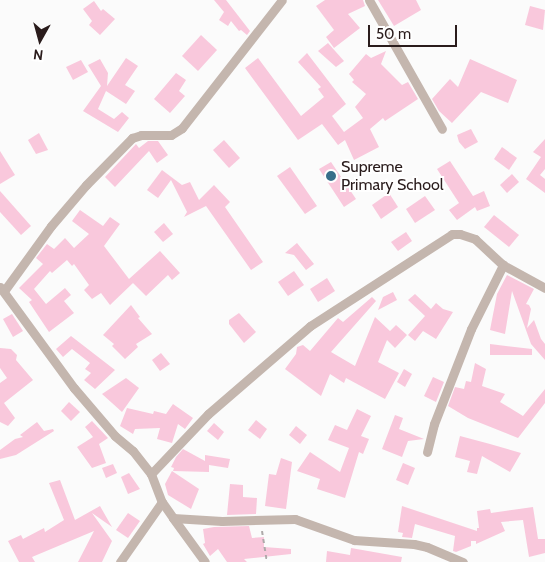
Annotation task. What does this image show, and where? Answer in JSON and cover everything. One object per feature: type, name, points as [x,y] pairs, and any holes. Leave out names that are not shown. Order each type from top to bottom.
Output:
[{"type":"street","points":[[205,562],[162,502],[150,474],[133,451],[115,436],[74,388],[2,289],[86,185],[132,138],[141,135],[171,135],[182,128],[282,0]]},
{"type":"street","points":[[369,0],[442,129]]},
{"type":"street","points":[[150,474],[208,414],[310,326],[452,234],[468,236],[503,264],[545,288]]},
{"type":"street","points":[[427,452],[434,424],[471,329],[503,264]]},
{"type":"street","points":[[120,562],[162,502]]},
{"type":"street","points":[[173,518],[260,521],[295,519],[354,540],[414,544],[462,562]]},
{"type":"path","points":[[260,521],[267,562]]},
{"type":"building","points":[[214,0],[226,0],[250,31],[247,35],[241,30],[239,31],[231,21],[228,26],[219,20],[224,12]]},
{"type":"building","points":[[325,0],[363,0],[365,6],[348,14],[360,28],[334,48],[326,37],[334,30],[316,6]]},
{"type":"building","points":[[378,0],[416,0],[421,10],[394,26]]},
{"type":"building","points":[[94,1],[101,11],[103,9],[115,19],[100,35],[89,25],[92,21],[83,9]]},
{"type":"building","points":[[530,6],[545,10],[543,30],[525,25]]},
{"type":"building","points":[[201,35],[217,50],[198,71],[182,56]]},
{"type":"building","points":[[328,43],[344,61],[336,67],[318,51]]},
{"type":"building","points":[[386,51],[381,64],[402,85],[408,82],[418,99],[385,121],[383,118],[370,129],[379,147],[354,160],[345,140],[338,145],[322,124],[298,140],[245,68],[258,58],[301,116],[324,97],[318,89],[321,87],[298,62],[307,53],[346,104],[332,116],[344,132],[363,118],[355,107],[366,94],[352,82],[354,80],[349,74],[366,54],[371,58]]},
{"type":"building","points":[[126,58],[138,66],[125,85],[135,91],[126,104],[106,91],[98,109],[114,119],[122,112],[129,118],[118,132],[83,111],[101,86],[88,65],[100,59],[108,73],[107,86]]},
{"type":"building","points":[[470,59],[517,80],[508,103],[481,92],[452,123],[439,111],[432,99],[450,79],[458,87]]},
{"type":"building","points":[[81,60],[88,72],[73,80],[66,67]]},
{"type":"building","points":[[176,73],[186,80],[179,91],[185,96],[170,113],[154,99]]},
{"type":"building","points":[[471,129],[478,142],[465,149],[459,142],[457,135]]},
{"type":"building","points":[[39,133],[48,150],[36,154],[28,140]]},
{"type":"building","points":[[545,139],[545,169],[540,175],[545,179],[545,193],[526,179],[541,157],[533,152]]},
{"type":"building","points":[[224,140],[240,158],[229,168],[213,150]]},
{"type":"building","points":[[148,141],[158,141],[168,155],[157,163],[149,151],[115,187],[105,177],[136,144],[139,148]]},
{"type":"building","points":[[502,147],[517,158],[509,170],[494,159]]},
{"type":"building","points":[[0,151],[15,175],[0,184]]},
{"type":"building","points":[[450,161],[473,196],[484,191],[490,206],[477,211],[475,207],[457,220],[449,210],[459,203],[437,169]]},
{"type":"building","points":[[331,162],[356,199],[344,207],[319,169]]},
{"type":"building","points":[[290,167],[317,206],[305,214],[277,176]]},
{"type":"building","points":[[162,170],[182,185],[190,182],[199,200],[214,185],[230,202],[225,207],[263,262],[251,270],[206,206],[184,217],[187,212],[171,180],[158,198],[147,190]]},
{"type":"building","points":[[512,174],[519,182],[507,193],[500,185]]},
{"type":"building","points":[[0,191],[31,226],[21,235],[0,212]]},
{"type":"building","points":[[389,193],[398,207],[381,219],[372,205]]},
{"type":"building","points":[[425,196],[435,210],[415,223],[406,209]]},
{"type":"building","points":[[80,210],[103,226],[110,217],[120,224],[104,246],[129,279],[160,251],[180,273],[172,280],[168,275],[146,296],[133,283],[110,305],[101,293],[92,299],[84,290],[89,285],[74,264],[72,266],[67,260],[52,273],[50,271],[34,289],[46,304],[65,288],[71,295],[64,301],[74,313],[49,332],[29,302],[32,300],[19,288],[43,264],[36,258],[47,244],[54,249],[65,238],[74,248],[89,234],[72,221]]},
{"type":"building","points":[[494,215],[519,235],[509,247],[484,227]]},
{"type":"building","points":[[164,223],[173,234],[163,242],[154,232]]},
{"type":"building","points":[[406,232],[412,241],[398,251],[391,242]]},
{"type":"building","points":[[297,243],[314,264],[306,270],[294,255],[285,253]]},
{"type":"building","points":[[294,271],[304,285],[288,296],[278,282]]},
{"type":"building","points":[[507,275],[534,289],[526,304],[531,309],[527,328],[534,320],[541,339],[545,344],[545,360],[531,344],[512,291],[505,334],[490,330],[497,294]]},
{"type":"building","points":[[327,278],[335,291],[318,302],[310,289]]},
{"type":"building","points":[[393,292],[397,300],[378,310],[383,297]]},
{"type":"building","points":[[415,294],[431,309],[436,303],[443,309],[453,312],[436,339],[423,331],[415,341],[408,335],[425,316],[408,300]]},
{"type":"building","points":[[372,297],[376,301],[331,352],[355,366],[375,317],[390,331],[396,325],[407,335],[395,348],[387,340],[378,362],[399,373],[385,399],[346,378],[344,383],[330,374],[321,396],[285,369],[296,354],[297,347],[303,345],[310,351],[338,318],[343,322]]},
{"type":"building","points":[[131,305],[140,317],[138,318],[152,334],[136,344],[138,347],[125,359],[112,346],[114,344],[103,335]]},
{"type":"building","points":[[239,313],[256,332],[244,343],[229,324],[229,320]]},
{"type":"building","points":[[12,314],[23,331],[13,337],[3,319]]},
{"type":"building","points":[[71,336],[115,370],[95,389],[84,380],[91,373],[85,369],[90,363],[72,349],[63,357],[56,349]]},
{"type":"building","points":[[490,344],[532,349],[532,355],[490,355]]},
{"type":"building","points":[[0,348],[11,349],[17,355],[16,360],[33,380],[4,403],[15,418],[8,426],[0,422],[0,383],[7,378],[0,368]]},
{"type":"building","points":[[161,353],[170,364],[160,371],[152,360]]},
{"type":"building","points":[[475,363],[486,369],[482,386],[505,394],[500,402],[523,416],[545,389],[545,403],[518,438],[468,418],[448,406],[455,387],[464,389],[466,381],[471,382]]},
{"type":"building","points":[[404,369],[412,374],[405,387],[397,382]]},
{"type":"building","points":[[433,377],[444,382],[436,402],[424,396]]},
{"type":"building","points":[[126,378],[139,388],[122,412],[102,394]]},
{"type":"building","points":[[69,402],[80,412],[71,421],[61,411]]},
{"type":"building","points":[[173,404],[193,418],[185,429],[178,424],[172,443],[157,439],[160,428],[135,429],[133,434],[120,426],[127,408],[153,414],[154,411],[166,414]]},
{"type":"building","points":[[357,409],[371,416],[361,436],[369,439],[363,454],[359,452],[345,498],[317,489],[320,479],[297,471],[310,452],[340,472],[349,448],[328,440],[335,425],[347,430]]},
{"type":"building","points":[[395,415],[403,418],[399,429],[424,439],[408,441],[402,457],[382,449]]},
{"type":"building","points":[[256,420],[267,429],[260,439],[248,430]]},
{"type":"building","points":[[92,421],[108,438],[99,444],[106,463],[92,468],[77,447],[93,437],[85,427]]},
{"type":"building","points":[[37,422],[44,431],[53,429],[54,431],[16,455],[0,459],[0,450],[15,439],[23,437],[20,435]]},
{"type":"building","points":[[214,423],[224,432],[218,440],[207,431]]},
{"type":"building","points":[[296,426],[307,435],[300,444],[289,435]]},
{"type":"building","points":[[460,436],[521,453],[510,472],[482,456],[477,474],[467,472],[470,461],[455,457]]},
{"type":"building","points":[[183,449],[205,461],[205,455],[230,459],[228,468],[209,465],[209,472],[173,471],[174,468],[171,467]]},
{"type":"building","points":[[281,458],[292,462],[286,509],[265,506],[269,474],[276,475]]},
{"type":"building","points":[[403,463],[415,468],[408,485],[396,480]]},
{"type":"building","points":[[113,464],[117,473],[106,478],[102,468]]},
{"type":"building","points":[[172,471],[199,489],[191,509],[168,495],[165,484]]},
{"type":"building","points":[[129,473],[140,489],[128,494],[121,477]]},
{"type":"building","points":[[60,480],[75,520],[100,506],[112,527],[92,513],[112,541],[102,562],[78,562],[94,531],[32,557],[35,562],[19,562],[8,541],[21,535],[23,539],[44,528],[45,532],[64,520],[49,483]]},
{"type":"building","points":[[230,484],[243,485],[243,497],[257,498],[256,514],[227,515]]},
{"type":"building","points":[[402,506],[477,531],[477,528],[479,528],[477,511],[490,509],[491,513],[533,507],[538,539],[545,539],[545,553],[529,557],[523,520],[501,522],[505,531],[476,544],[476,541],[471,541],[471,546],[456,552],[453,551],[455,536],[415,524],[412,538],[402,537],[403,533],[398,532]]},
{"type":"building","points":[[128,513],[140,521],[128,538],[116,530]]},
{"type":"building","points":[[249,526],[252,538],[264,537],[264,547],[291,549],[291,554],[244,559],[247,562],[227,562],[218,549],[210,556],[203,544],[205,543],[203,529]]},
{"type":"building","points":[[351,548],[402,557],[401,562],[326,562],[327,551],[350,555]]},
{"type":"place","name":"Supreme Primary School","points":[[331,176]]}]
